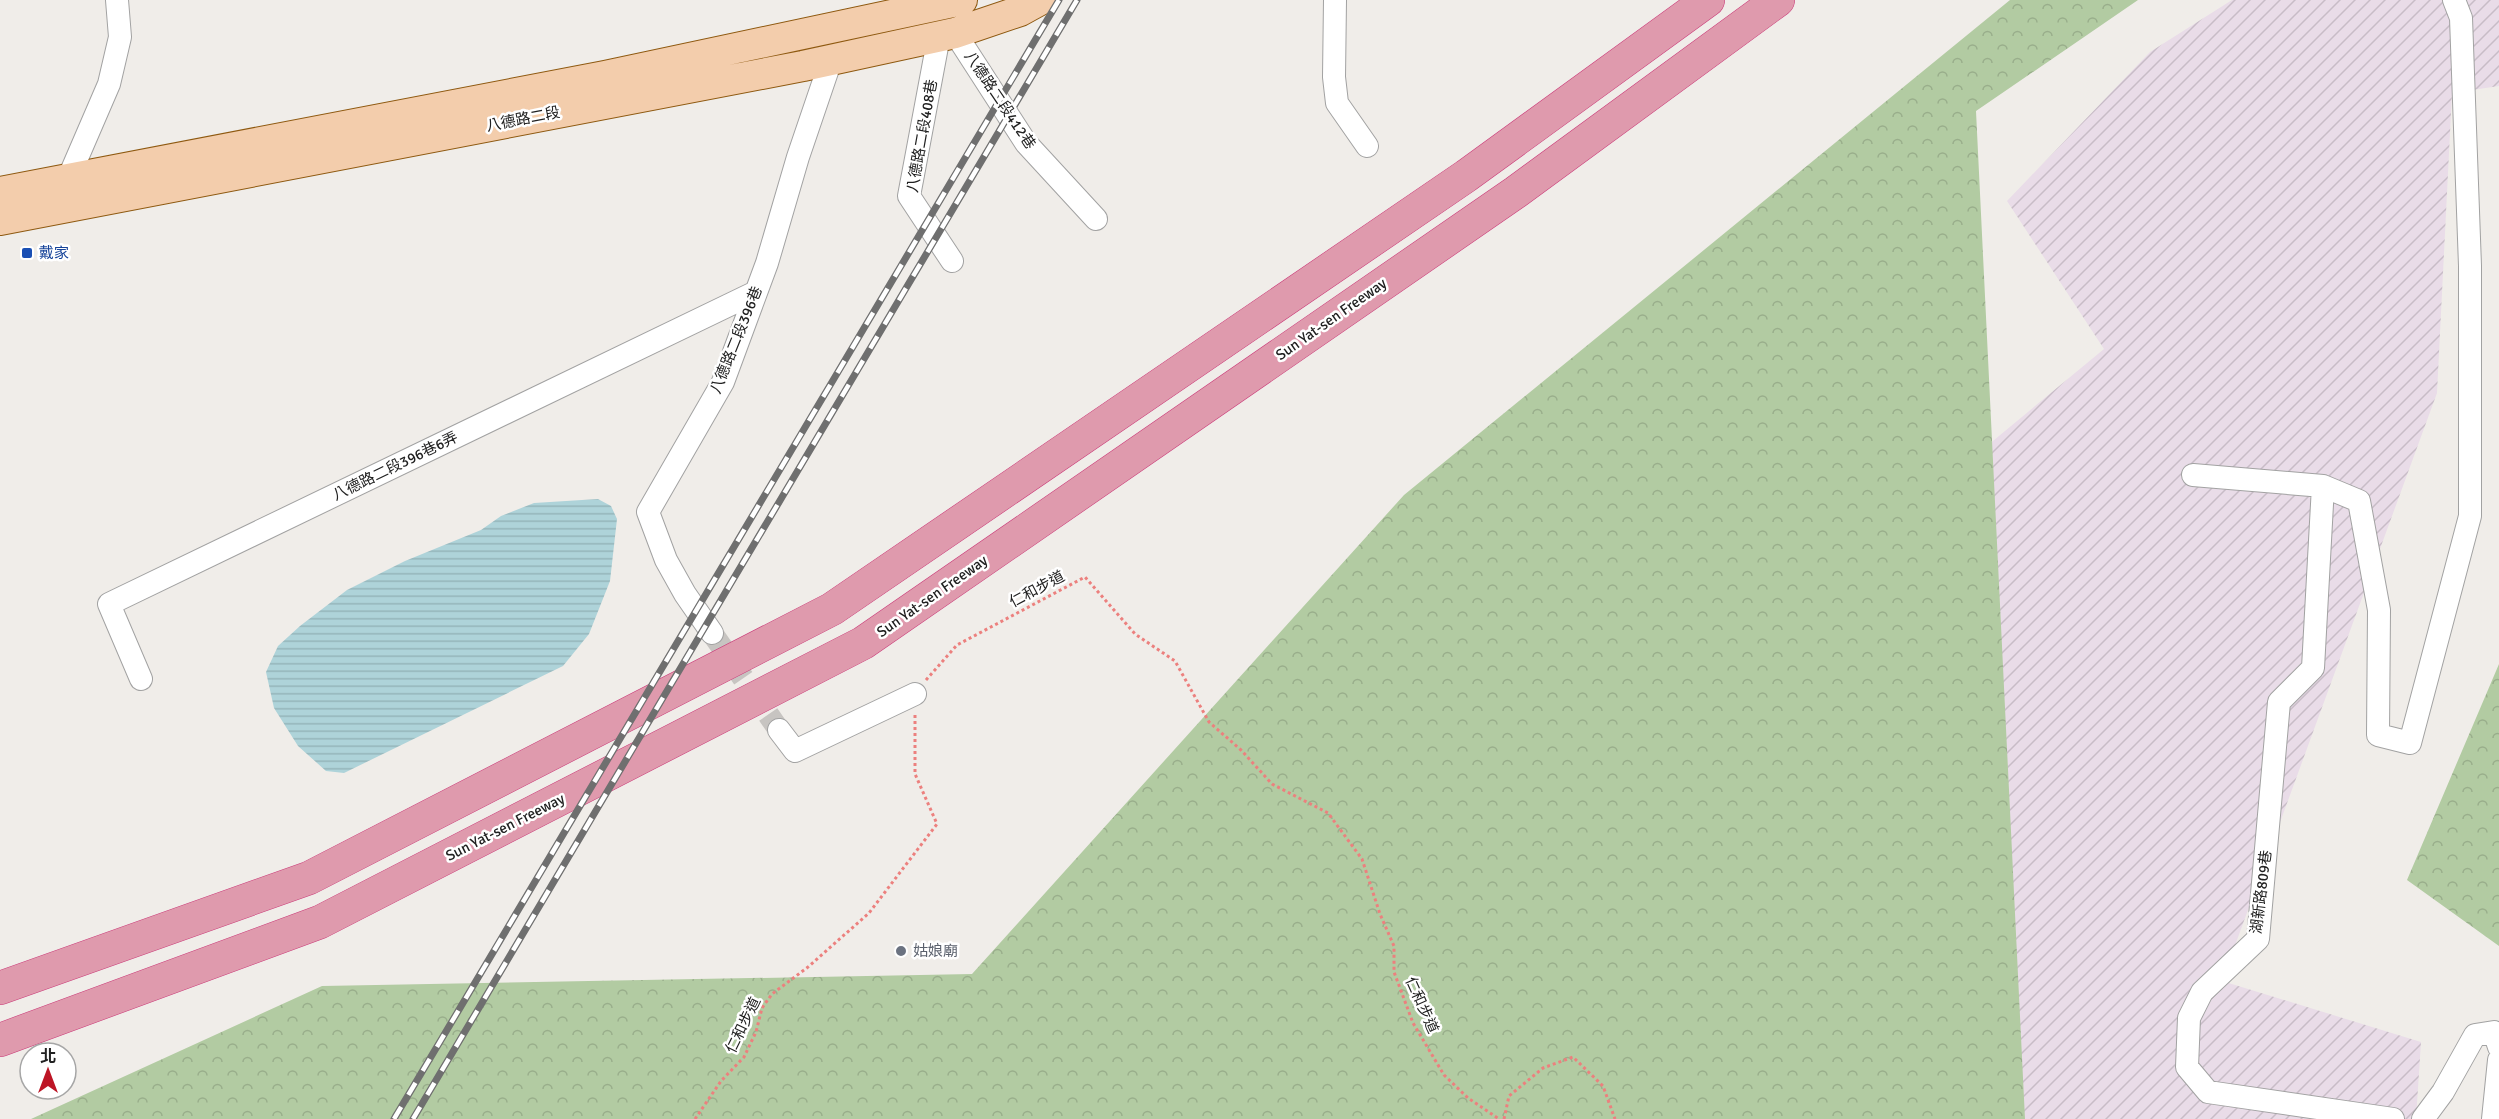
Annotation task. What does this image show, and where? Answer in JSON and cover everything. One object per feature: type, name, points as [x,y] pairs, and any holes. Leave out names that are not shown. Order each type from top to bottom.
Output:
[{"type":"highway","points":[[0,988],[309,878],[832,609],[1466,176],[1708,0]]},
{"type":"highway","name":"Sun Yat-sen Freeway","points":[[0,1040],[320,922],[863,643],[1516,192],[1778,0]]},
{"type":"main road","name":"八德路二段","points":[[0,220],[608,89],[960,0]]},
{"type":"main road","name":"八德路二段","points":[[0,192],[68,178],[608,89],[831,60],[947,34],[1020,11],[1040,0]]},
{"type":"street","points":[[68,178],[109,84],[120,37],[117,0]]},
{"type":"street","points":[[1335,0],[1334,77],[1337,103],[1367,146]]},
{"type":"street","points":[[2193,475],[2323,486],[2359,501],[2379,610],[2378,735],[2410,743],[2470,516],[2470,266],[2461,18],[2454,0]]},
{"type":"street","name":"八德路二段412巷","points":[[947,34],[1026,143],[1096,219]]},
{"type":"street","name":"八德路二段408巷","points":[[947,34],[909,196],[952,261]]},
{"type":"street","name":"八德路二段396巷","points":[[712,633],[685,594],[666,560],[648,512],[723,382],[756,292],[831,60]]},
{"type":"street","name":"八德路二段396巷6弄","points":[[141,679],[109,604],[756,292]]},
{"type":"street","name":"湖新路809巷","points":[[2323,486],[2313,668],[2279,702],[2258,939],[2202,992],[2189,1018],[2187,1067],[2208,1092],[2393,1119]]},
{"type":"street","points":[[779,730],[795,751],[915,694]]},
{"type":"street","points":[[2423,1119],[2443,1092],[2475,1035],[2494,1032],[2499,1047]]},
{"type":"street","points":[[2493,1119],[2499,1060]]},
{"type":"path","name":"仁和步道","points":[[694,1119],[721,1081],[744,1057],[756,1032],[762,1008],[772,994],[808,967],[869,913],[937,824],[915,774],[915,694],[957,645],[1085,577],[1135,634],[1175,661],[1209,722],[1241,750],[1272,784],[1328,813],[1362,859],[1380,914],[1394,946],[1394,972],[1413,1023],[1444,1075],[1468,1098],[1499,1119]]},
{"type":"path","points":[[1504,1119],[1509,1096],[1543,1068],[1574,1058],[1603,1086],[1615,1119]]},
{"type":"shaded area","points":[[2232,0],[2499,0],[2499,86],[2452,93],[2437,393],[2222,981],[2421,1042],[2416,1119],[2000,1119],[1895,522],[2104,349],[2007,201],[2150,52]]},
{"type":"green space","points":[[2010,0],[2138,0],[1976,111],[2025,1119],[31,1119],[70,1101],[78,1101],[78,1098],[322,986],[972,974],[1404,495]]},
{"type":"green space","points":[[2499,664],[2499,946],[2407,880]]},
{"type":"water","points":[[598,499],[611,506],[617,519],[610,581],[589,634],[563,666],[344,773],[326,771],[298,746],[274,708],[266,672],[278,646],[300,626],[347,590],[405,561],[481,530],[501,516],[534,503]]},
{"type":"tunnel","points":[[712,633],[779,730]]},
{"type":"railway","points":[[394,1119],[1059,0]]},
{"type":"railway","points":[[413,1119],[1077,0]]},
{"type":"place","name":"戴家","points":[[27,253]]},
{"type":"place","name":"姑娘廟","points":[[901,951]]}]
